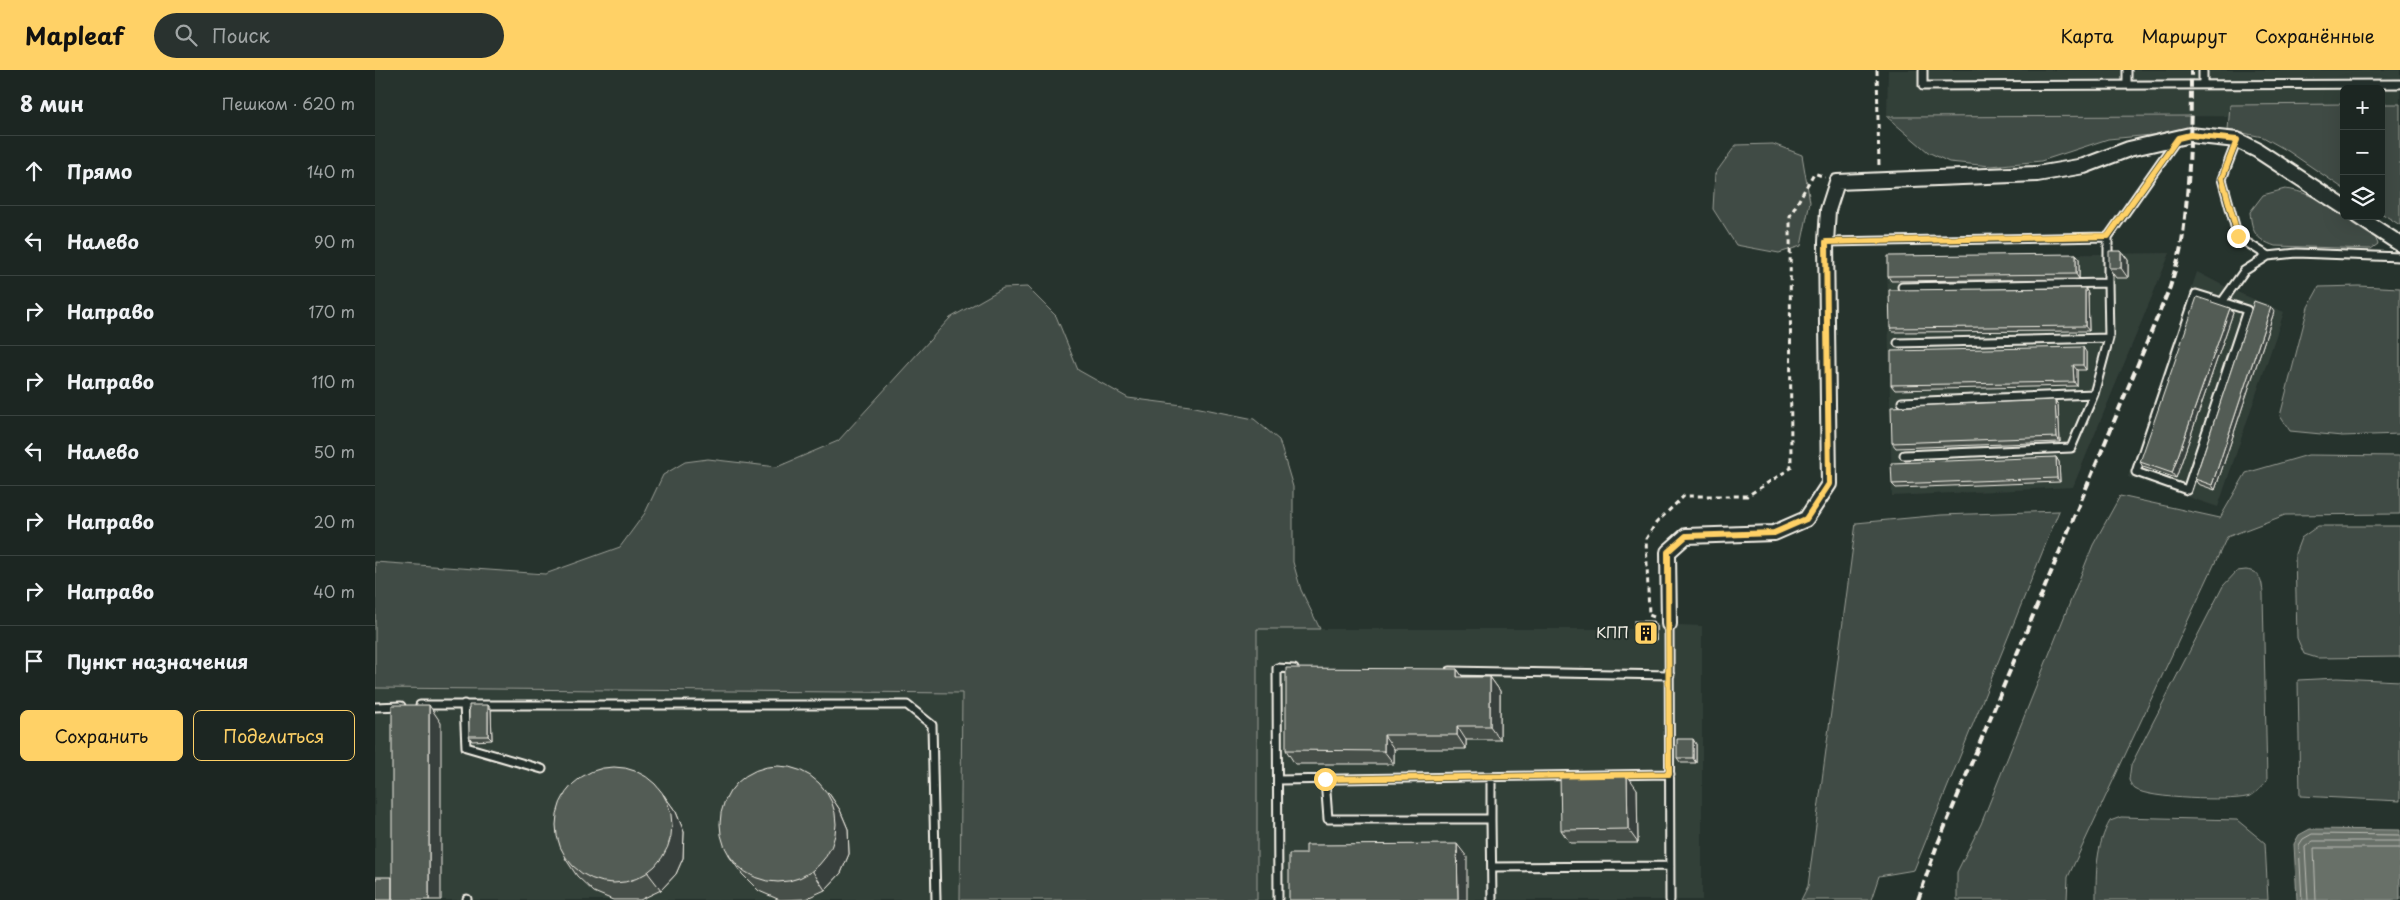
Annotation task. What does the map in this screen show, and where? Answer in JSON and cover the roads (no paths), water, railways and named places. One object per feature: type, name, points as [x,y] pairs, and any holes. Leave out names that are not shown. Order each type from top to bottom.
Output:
[{"type":"street","points":[[1669,622],[1668,552],[1686,536],[1774,533],[1806,519],[1829,484],[1826,242],[1828,210],[1837,182],[1879,182],[2037,174],[2084,166],[2129,149],[2190,135],[2237,140],[2257,150],[2340,204]]},
{"type":"street","points":[[2363,220],[2400,244]]},
{"type":"lane","points":[[1923,70],[1923,86],[2400,84]]},
{"type":"lane","points":[[2127,70],[2127,84]]},
{"type":"lane","points":[[2203,70],[2203,85]]},
{"type":"lane","points":[[1904,455],[2071,448],[2094,394],[2109,338],[2108,236],[2178,138]]},
{"type":"lane","points":[[2237,140],[2222,178],[2238,236],[2268,256]]},
{"type":"lane","points":[[1826,242],[2108,236]]},
{"type":"lane","points":[[2222,302],[2244,270],[2268,256],[2297,253],[2400,256]]},
{"type":"lane","points":[[1901,287],[2108,283]]},
{"type":"lane","points":[[2196,294],[2222,302],[2247,310],[2187,490],[2136,472],[2196,294]]},
{"type":"lane","points":[[1898,343],[2109,338]]},
{"type":"lane","points":[[1902,402],[2094,394]]},
{"type":"lane","points":[[1669,622],[1669,900]]},
{"type":"lane","points":[[1278,900],[1277,668],[1307,669]]},
{"type":"lane","points":[[1444,671],[1669,675]]},
{"type":"lane","points":[[464,704],[466,747],[542,769]]},
{"type":"lane","points":[[415,706],[464,704],[907,705],[932,725],[936,900]]},
{"type":"lane","points":[[375,707],[405,706]]},
{"type":"lane","points":[[1278,780],[1669,774]]},
{"type":"lane","points":[[1491,777],[1492,900]]},
{"type":"lane","points":[[1325,779],[1328,819],[1491,819]]},
{"type":"lane","points":[[1491,867],[1669,866]]},
{"type":"water","points":[[2310,829],[2400,830],[2400,900],[2297,900],[2294,844],[2299,835]]},
{"type":"railway","points":[[1918,900],[1936,848],[2170,287],[2181,247],[2185,214],[2190,152],[2191,70]]},
{"type":"place","name":"КПП","points":[[1646,633]]}]
